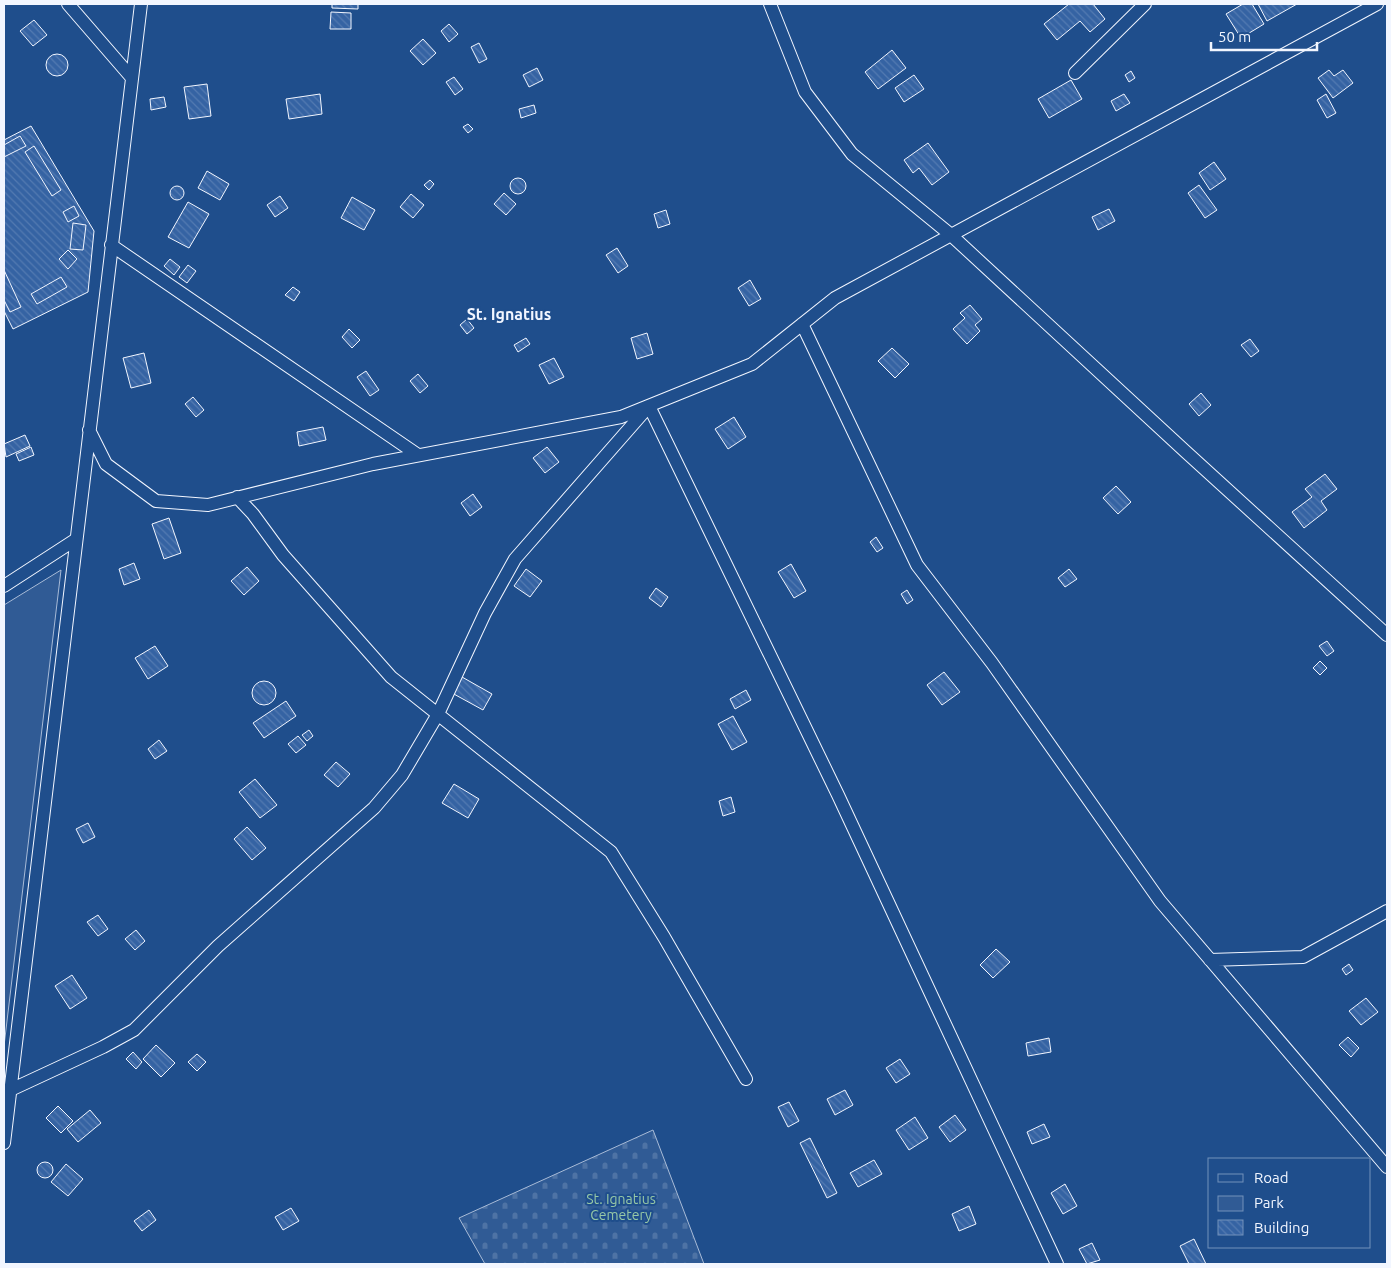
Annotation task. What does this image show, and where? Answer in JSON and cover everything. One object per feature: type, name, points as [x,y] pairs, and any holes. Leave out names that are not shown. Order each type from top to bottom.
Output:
[{"type":"street","points":[[68,4],[132,78]]},
{"type":"street","points":[[4,1143],[7,1092],[141,4]]},
{"type":"street","points":[[770,4],[805,92],[852,154],[951,236],[1387,635]]},
{"type":"street","points":[[1075,73],[1145,4]]},
{"type":"street","points":[[89,430],[106,464],[156,501],[208,505],[373,464],[621,417],[752,364],[835,298],[1376,4]]},
{"type":"street","points":[[111,245],[418,455]]},
{"type":"street","points":[[802,324],[916,565],[992,663],[1160,900],[1387,1168]]},
{"type":"street","points":[[7,1092],[103,1047],[134,1030],[218,946],[374,808],[402,775],[438,714],[485,614],[515,559],[649,406]]},
{"type":"street","points":[[649,406],[838,795],[1057,1264]]},
{"type":"street","points":[[237,497],[253,514],[283,555],[391,677],[611,852],[664,937],[746,1079]]},
{"type":"street","points":[[4,586],[75,540]]},
{"type":"street","points":[[1210,960],[1303,957],[1387,911]]},
{"type":"green space","points":[[61,570],[4,1046],[4,605]]},
{"type":"green space","name":"St. Ignatius Cemetery","points":[[653,1130],[704,1264],[485,1264],[459,1218]]},
{"type":"building","points":[[332,4],[358,4],[358,9],[332,8]]},
{"type":"building","points":[[1069,4],[1093,4],[1105,19],[1090,32],[1080,21],[1057,40],[1044,24]]},
{"type":"building","points":[[1243,4],[1252,4],[1264,24],[1241,38],[1226,14]]},
{"type":"building","points":[[1258,4],[1297,4],[1267,21]]},
{"type":"building","points":[[331,12],[351,13],[351,29],[330,29]]},
{"type":"building","points":[[34,20],[47,35],[33,46],[20,31]]},
{"type":"building","points":[[449,24],[458,34],[449,42],[441,31]]},
{"type":"building","points":[[423,39],[436,53],[423,65],[410,51]]},
{"type":"building","points":[[479,43],[487,59],[479,63],[471,47]]},
{"type":"building","points":[[892,50],[906,68],[878,89],[865,72]]},
{"type":"building","points":[[53,54],[61,54],[68,61],[68,69],[61,76],[53,76],[46,69],[46,61]]},
{"type":"building","points":[[537,68],[543,80],[529,87],[523,75]]},
{"type":"building","points":[[1329,70],[1334,76],[1343,70],[1353,83],[1333,98],[1318,78]]},
{"type":"building","points":[[1131,71],[1135,78],[1129,82],[1125,75]]},
{"type":"building","points":[[914,75],[924,89],[904,102],[895,88]]},
{"type":"building","points":[[454,77],[463,89],[455,95],[446,82]]},
{"type":"building","points":[[1071,80],[1082,99],[1049,118],[1038,99]]},
{"type":"building","points":[[207,84],[211,116],[189,119],[184,87]]},
{"type":"building","points":[[320,94],[322,114],[289,119],[286,99]]},
{"type":"building","points":[[1124,94],[1130,103],[1116,111],[1111,101]]},
{"type":"building","points":[[1326,94],[1336,113],[1327,118],[1317,100]]},
{"type":"building","points":[[164,97],[166,107],[151,110],[150,99]]},
{"type":"building","points":[[534,105],[536,113],[521,118],[519,109]]},
{"type":"building","points":[[468,124],[473,129],[468,133],[463,127]]},
{"type":"building","points":[[31,126],[94,231],[88,292],[13,329],[4,311],[4,140]]},
{"type":"building","points":[[20,136],[26,146],[4,157],[4,145]]},
{"type":"building","points":[[928,143],[949,172],[932,185],[919,168],[913,173],[904,160]]},
{"type":"building","points":[[34,146],[61,190],[52,196],[25,152]]},
{"type":"building","points":[[1214,162],[1226,179],[1210,190],[1199,173]]},
{"type":"building","points":[[207,171],[229,184],[220,200],[198,188]]},
{"type":"building","points":[[515,178],[521,178],[526,183],[524,192],[515,194],[510,189],[510,183]]},
{"type":"building","points":[[430,180],[434,184],[429,190],[424,185]]},
{"type":"building","points":[[1199,185],[1217,210],[1205,218],[1188,193]]},
{"type":"building","points":[[177,186],[182,188],[184,193],[182,198],[177,200],[172,198],[170,193],[172,188]]},
{"type":"building","points":[[504,193],[516,204],[506,215],[494,204]]},
{"type":"building","points":[[411,194],[424,205],[413,218],[400,207]]},
{"type":"building","points":[[280,196],[288,208],[275,217],[267,205]]},
{"type":"building","points":[[352,197],[375,210],[364,230],[341,218]]},
{"type":"building","points":[[188,202],[209,214],[189,248],[168,237]]},
{"type":"building","points":[[74,206],[79,216],[68,222],[63,212]]},
{"type":"building","points":[[1109,209],[1115,221],[1098,230],[1092,217]]},
{"type":"building","points":[[666,210],[670,224],[658,228],[654,214]]},
{"type":"building","points":[[73,223],[86,225],[83,250],[70,249]]},
{"type":"building","points":[[617,248],[628,266],[618,273],[606,255]]},
{"type":"building","points":[[68,250],[77,259],[68,269],[59,259]]},
{"type":"building","points":[[170,259],[180,267],[174,275],[164,266]]},
{"type":"building","points":[[188,265],[196,271],[187,283],[179,277]]},
{"type":"building","points":[[4,270],[21,307],[10,312],[4,300]]},
{"type":"building","points":[[61,277],[67,287],[37,304],[31,294]]},
{"type":"building","points":[[750,280],[761,299],[749,306],[738,288]]},
{"type":"building","points":[[293,287],[300,292],[294,301],[285,295]]},
{"type":"building","points":[[970,305],[982,319],[975,325],[980,331],[967,344],[953,329],[965,318],[960,313]]},
{"type":"building","points":[[467,319],[474,328],[467,334],[460,325]]},
{"type":"building","points":[[349,329],[360,340],[352,348],[342,337]]},
{"type":"building","points":[[647,333],[653,354],[637,359],[631,338]]},
{"type":"building","points":[[526,338],[530,344],[518,352],[514,345]]},
{"type":"building","points":[[1250,339],[1259,351],[1251,357],[1241,345]]},
{"type":"building","points":[[892,348],[909,364],[895,378],[878,361]]},
{"type":"building","points":[[144,353],[151,383],[131,388],[123,358]]},
{"type":"building","points":[[554,358],[564,377],[549,384],[539,365]]},
{"type":"building","points":[[366,371],[379,390],[370,396],[357,377]]},
{"type":"building","points":[[418,374],[428,386],[420,393],[410,381]]},
{"type":"building","points":[[1201,393],[1211,405],[1199,416],[1189,404]]},
{"type":"building","points":[[193,397],[204,410],[196,417],[185,404]]},
{"type":"building","points":[[734,417],[746,437],[728,449],[715,429]]},
{"type":"building","points":[[323,427],[326,440],[299,446],[297,432]]},
{"type":"building","points":[[25,435],[30,446],[6,457],[4,444]]},
{"type":"building","points":[[31,447],[34,455],[19,461],[16,454]]},
{"type":"building","points":[[547,447],[559,462],[545,473],[533,458]]},
{"type":"building","points":[[1325,474],[1337,489],[1321,501],[1327,510],[1304,528],[1292,512],[1312,497],[1305,489]]},
{"type":"building","points":[[1116,486],[1131,502],[1118,514],[1103,498]]},
{"type":"building","points":[[473,494],[482,507],[470,516],[461,503]]},
{"type":"building","points":[[169,518],[181,553],[164,559],[152,524]]},
{"type":"building","points":[[876,537],[883,548],[877,552],[870,542]]},
{"type":"building","points":[[134,563],[140,579],[124,585],[119,569]]},
{"type":"building","points":[[791,564],[806,591],[794,598],[778,572]]},
{"type":"building","points":[[247,567],[259,581],[244,595],[231,581]]},
{"type":"building","points":[[526,569],[542,581],[530,597],[514,586]]},
{"type":"building","points":[[1069,569],[1077,579],[1065,587],[1058,578]]},
{"type":"building","points":[[656,588],[668,597],[661,607],[649,598]]},
{"type":"building","points":[[907,590],[913,600],[907,604],[901,594]]},
{"type":"building","points":[[1327,641],[1334,651],[1327,656],[1319,646]]},
{"type":"building","points":[[155,646],[168,666],[148,679],[135,658]]},
{"type":"building","points":[[1320,661],[1327,668],[1320,675],[1313,668]]},
{"type":"building","points":[[944,672],[960,692],[942,705],[927,685]]},
{"type":"building","points":[[462,677],[492,694],[483,710],[452,693]]},
{"type":"building","points":[[264,681],[273,684],[276,693],[273,702],[264,705],[255,702],[252,693],[255,684]]},
{"type":"building","points":[[746,690],[751,700],[735,709],[730,699]]},
{"type":"building","points":[[286,701],[296,716],[264,738],[253,723]]},
{"type":"building","points":[[733,716],[747,742],[732,750],[718,724]]},
{"type":"building","points":[[309,730],[313,736],[307,741],[302,735]]},
{"type":"building","points":[[298,736],[306,745],[296,753],[288,744]]},
{"type":"building","points":[[159,740],[167,751],[155,759],[148,749]]},
{"type":"building","points":[[336,762],[350,774],[338,787],[324,775]]},
{"type":"building","points":[[255,779],[277,805],[260,818],[239,792]]},
{"type":"building","points":[[454,784],[479,799],[468,818],[442,803]]},
{"type":"building","points":[[731,797],[735,812],[723,816],[719,801]]},
{"type":"building","points":[[88,823],[95,837],[83,843],[76,829]]},
{"type":"building","points":[[247,827],[266,848],[252,860],[234,839]]},
{"type":"building","points":[[98,915],[108,929],[98,936],[87,922]]},
{"type":"building","points":[[136,930],[145,941],[135,950],[125,939]]},
{"type":"building","points":[[996,949],[1010,962],[993,978],[980,965]]},
{"type":"building","points":[[1349,964],[1353,970],[1346,975],[1342,969]]},
{"type":"building","points":[[72,975],[87,998],[70,1009],[55,986]]},
{"type":"building","points":[[1366,998],[1378,1012],[1361,1025],[1349,1011]]},
{"type":"building","points":[[1348,1037],[1359,1048],[1351,1057],[1339,1045]]},
{"type":"building","points":[[1049,1038],[1051,1052],[1028,1056],[1026,1043]]},
{"type":"building","points":[[156,1045],[175,1063],[161,1077],[143,1059]]},
{"type":"building","points":[[133,1052],[142,1062],[136,1069],[126,1059]]},
{"type":"building","points":[[197,1054],[206,1062],[197,1071],[188,1062]]},
{"type":"building","points":[[900,1059],[910,1074],[896,1083],[886,1068]]},
{"type":"building","points":[[845,1090],[853,1105],[835,1115],[827,1099]]},
{"type":"building","points":[[789,1102],[799,1121],[788,1127],[778,1107]]},
{"type":"building","points":[[58,1106],[73,1121],[61,1133],[46,1118]]},
{"type":"building","points":[[90,1110],[101,1123],[78,1142],[67,1129]]},
{"type":"building","points":[[955,1115],[966,1130],[950,1142],[939,1127]]},
{"type":"building","points":[[915,1117],[928,1138],[909,1150],[896,1130]]},
{"type":"building","points":[[1044,1124],[1050,1137],[1032,1144],[1027,1132]]},
{"type":"building","points":[[810,1138],[837,1193],[827,1198],[800,1143]]},
{"type":"building","points":[[874,1160],[882,1174],[858,1187],[850,1173]]},
{"type":"building","points":[[42,1162],[48,1162],[53,1167],[51,1176],[42,1178],[37,1173],[37,1167]]},
{"type":"building","points":[[66,1164],[83,1179],[68,1196],[51,1182]]},
{"type":"building","points":[[1065,1184],[1077,1206],[1063,1214],[1051,1193]]},
{"type":"building","points":[[969,1206],[976,1224],[959,1231],[952,1214]]},
{"type":"building","points":[[291,1208],[299,1221],[283,1230],[275,1217]]},
{"type":"building","points":[[149,1210],[156,1220],[142,1231],[134,1221]]},
{"type":"building","points":[[1194,1239],[1206,1264],[1189,1264],[1180,1246]]},
{"type":"building","points":[[1092,1243],[1100,1260],[1087,1264],[1079,1249]]},
{"type":"district","name":"St. Ignatius","points":[[509,314]]}]
